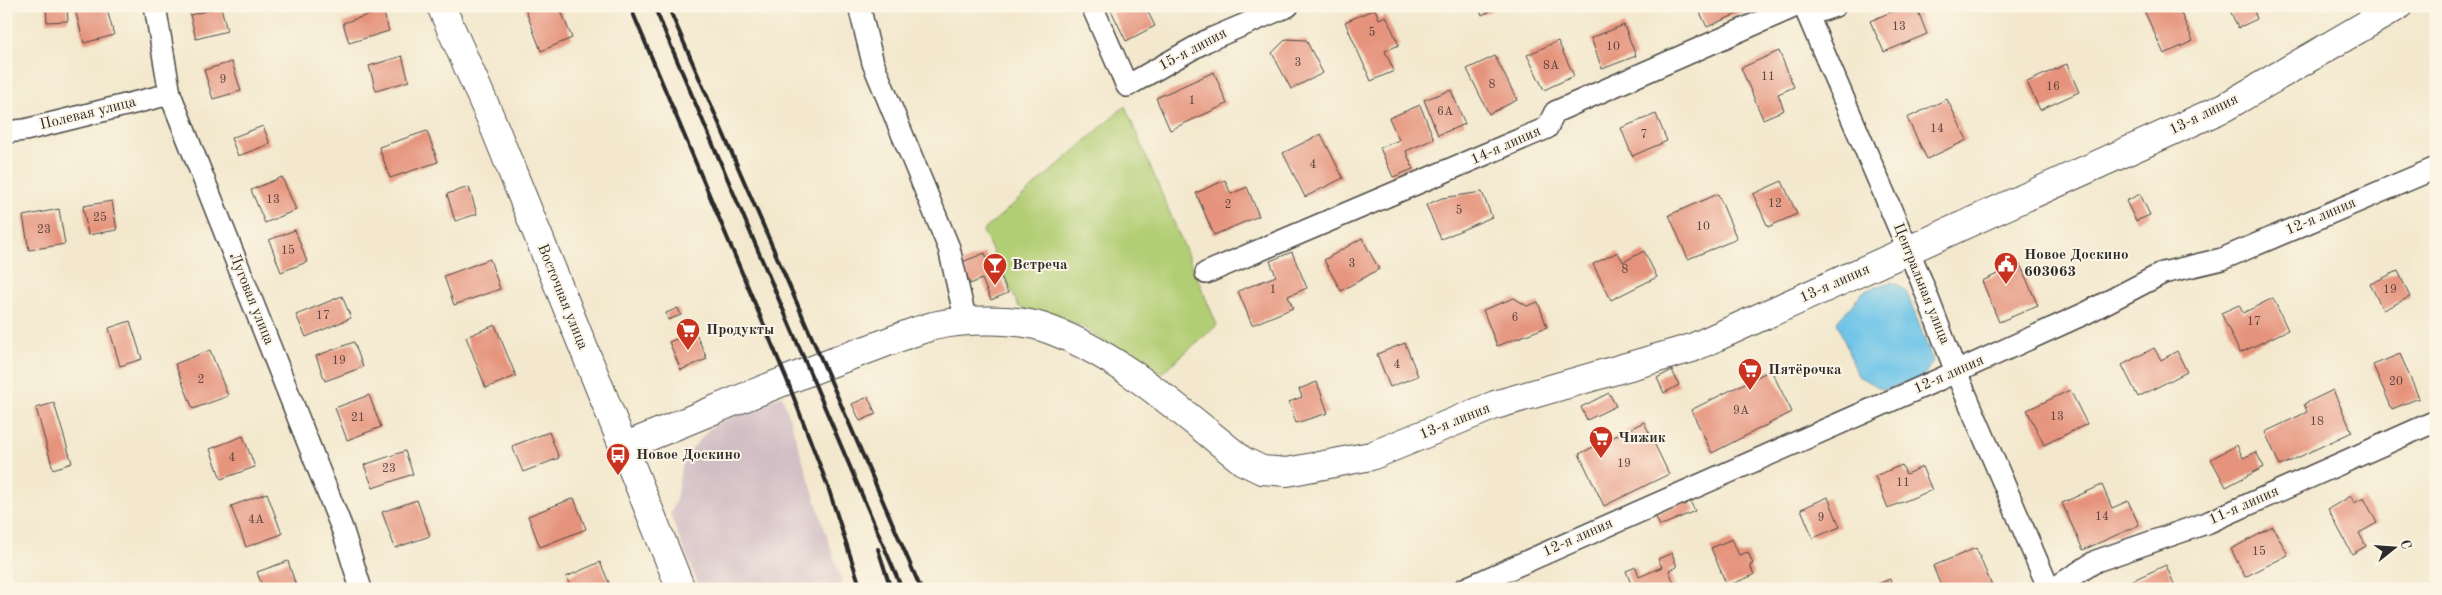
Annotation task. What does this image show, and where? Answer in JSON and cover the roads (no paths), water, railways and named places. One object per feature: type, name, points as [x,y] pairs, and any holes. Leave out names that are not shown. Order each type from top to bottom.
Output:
[{"type":"street","name":"Луговая улица","points":[[155,6],[170,94],[342,531],[361,589]]},
{"type":"street","name":"Восточная улица","points":[[440,6],[491,119],[681,589]]},
{"type":"street","points":[[858,6],[873,64],[949,248],[966,322]]},
{"type":"street","name":"15-я линия","points":[[1092,6],[1127,86],[1206,41],[1288,6]]},
{"type":"street","name":"14-я линия","points":[[1206,273],[1547,128],[1555,112],[1803,9],[1835,6]]},
{"type":"street","name":"13-я линия","points":[[623,447],[853,354],[933,326],[966,322],[1011,322],[1041,326],[1074,340],[1120,366],[1243,461],[1262,470],[1287,472],[1371,456],[1495,405],[1692,348],[2225,107],[2398,6]]},
{"type":"street","name":"Центральная улица","points":[[1803,9],[1908,251],[1956,372],[2051,589]]},
{"type":"street","name":"Полевая улица","points":[[6,132],[25,130],[170,94]]},
{"type":"street","name":"12-я линия","points":[[1464,589],[1956,372],[2086,313],[2163,273],[2222,259],[2436,168]]},
{"type":"street","name":"11-я линия","points":[[2051,589],[2096,561],[2209,522],[2436,421]]},
{"type":"water","points":[[1891,282],[1899,285],[1906,291],[1933,361],[1923,377],[1884,390],[1858,376],[1837,322],[1864,291]]},
{"type":"railway","points":[[630,6],[787,380],[827,484],[861,589]]},
{"type":"railway","points":[[654,6],[902,589]]},
{"type":"railway","points":[[668,6],[921,589]]},
{"type":"railway","points":[[878,549],[891,589]]},
{"type":"place","name":"Новое Доскино 603063","points":[[2006,285]]},
{"type":"place","name":"Встреча","points":[[995,286]]},
{"type":"place","name":"Продукты","points":[[688,351]]},
{"type":"place","name":"Пятёрочка","points":[[1750,391]]},
{"type":"place","name":"Чижик","points":[[1601,459]]},
{"type":"place","name":"Новое Доскино","points":[[618,476]]}]
